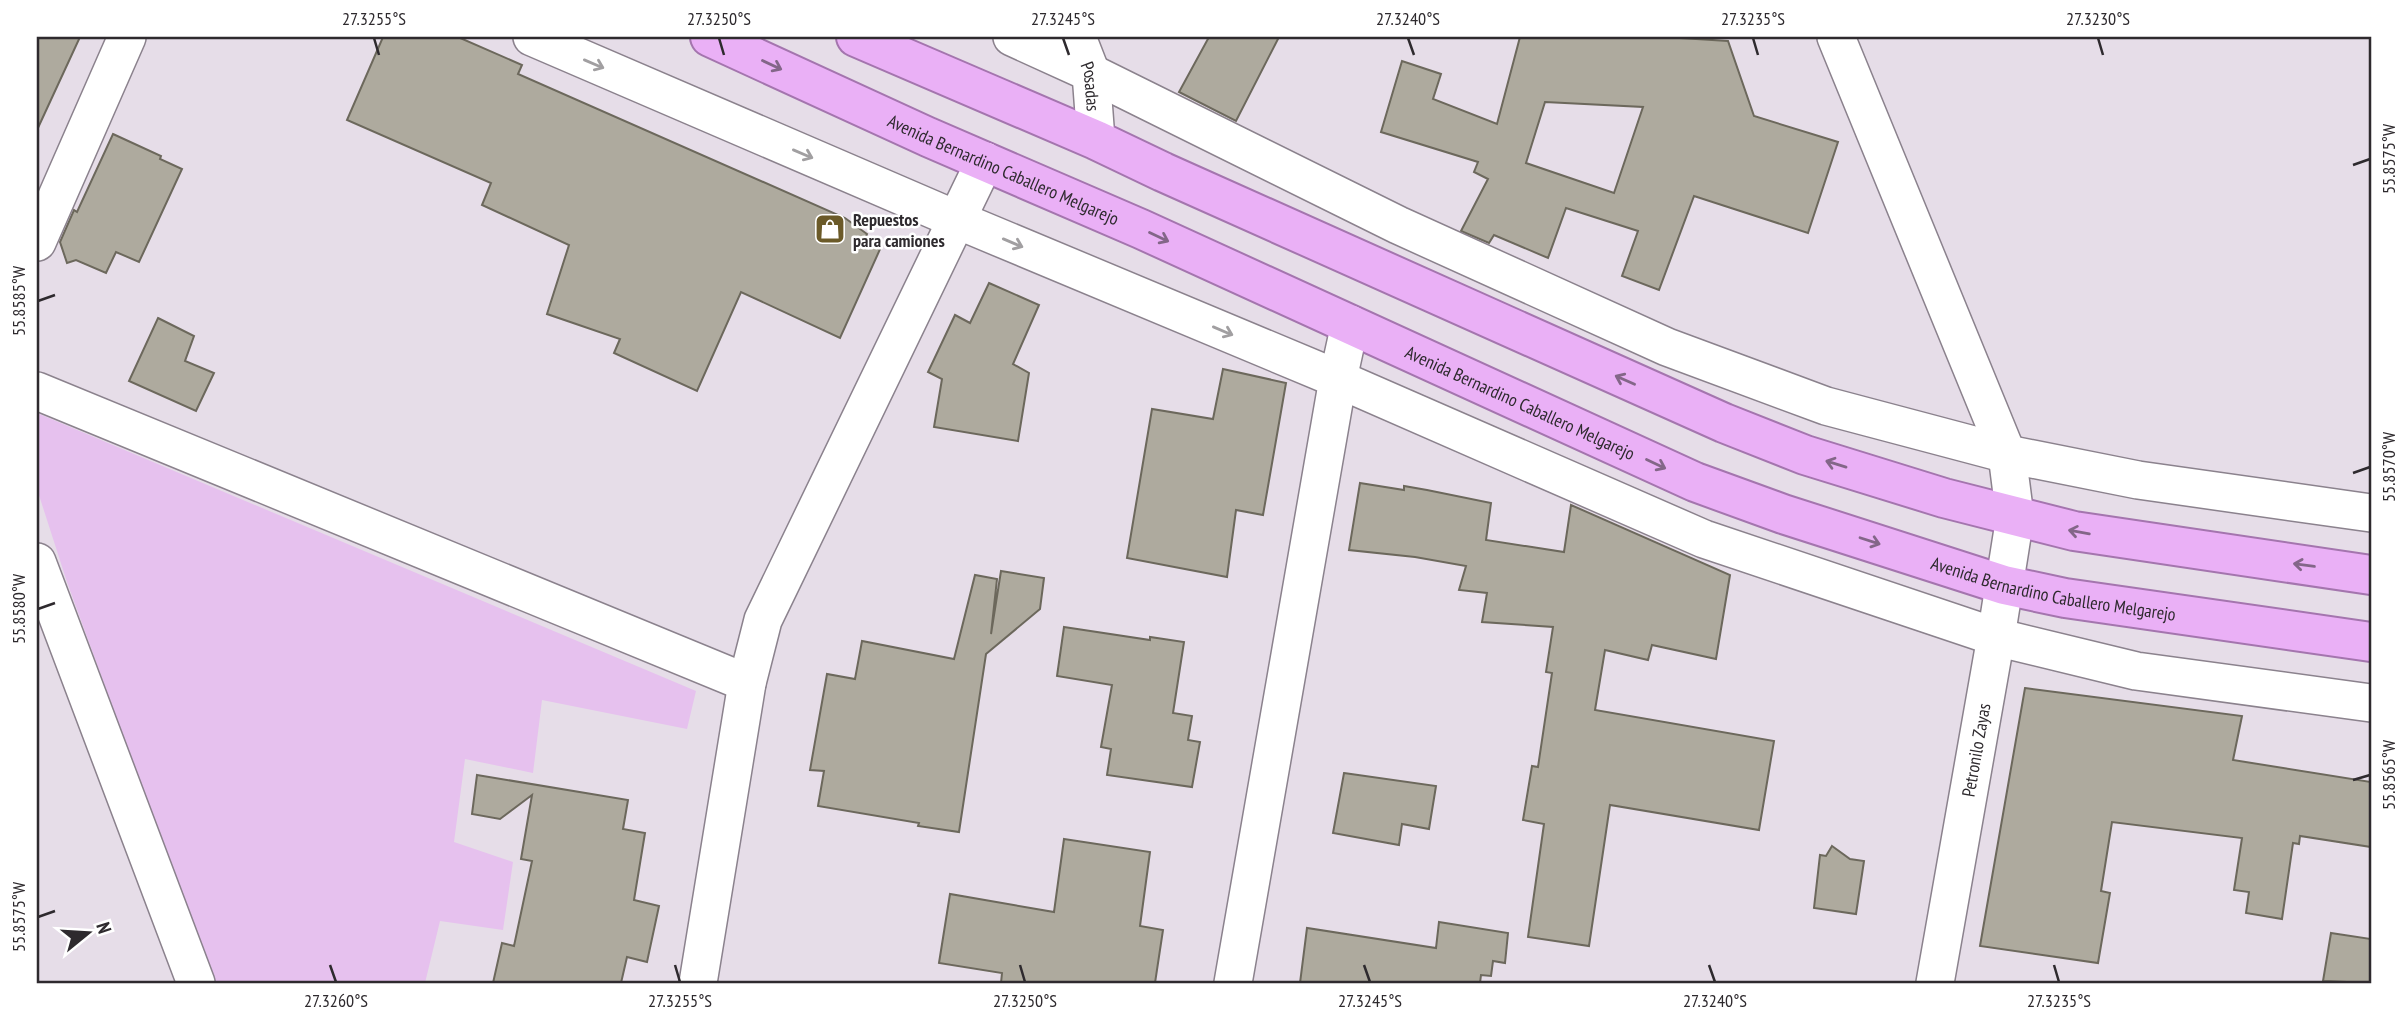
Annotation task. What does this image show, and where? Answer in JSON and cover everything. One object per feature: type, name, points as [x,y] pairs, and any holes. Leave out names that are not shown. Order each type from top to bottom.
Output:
[{"type":"highway","name":"Avenida Bernardino Caballero Melgarejo","points":[[710,37],[1141,229],[1695,482],[1783,514],[2004,585],[2065,598],[2371,642]]},
{"type":"highway","points":[[856,37],[1096,139],[1724,423],[1805,455],[2015,517],[2074,531],[2371,575]]},
{"type":"street","points":[[37,242],[127,37]]},
{"type":"street","points":[[532,37],[955,219],[1338,379],[1704,539],[1996,637],[2136,671],[2371,703]]},
{"type":"street","points":[[1012,37],[1382,216],[1667,347],[1826,406],[2007,454],[2138,480],[2371,513]]},
{"type":"street","name":"Posadas","points":[[1077,37],[1091,73],[1096,139]]},
{"type":"street","name":"Petronilo Zayas","points":[[1836,37],[2007,454],[2015,517],[1935,983]]},
{"type":"street","points":[[698,983],[747,683],[763,620],[985,161]]},
{"type":"street","points":[[1358,259],[1382,216]]},
{"type":"street","points":[[1233,983],[1338,379],[1350,324]]},
{"type":"street","points":[[37,391],[747,683]]},
{"type":"street","points":[[37,562],[196,983]]},
{"type":"shaded area","points":[[37,413],[696,691],[687,729],[542,700],[533,773],[465,759],[454,842],[513,862],[503,930],[440,921],[425,983],[213,983],[67,582],[37,489]]},
{"type":"building","points":[[37,37],[80,37],[37,130]]},
{"type":"building","points":[[383,37],[458,37],[522,65],[518,74],[845,218],[867,234],[865,238],[881,247],[840,338],[741,292],[697,391],[614,353],[620,339],[547,314],[569,245],[482,205],[491,183],[347,120]]},
{"type":"building","points":[[1209,37],[1279,37],[1236,121],[1179,92]]},
{"type":"building","points":[[1520,37],[1664,37],[1728,41],[1754,116],[1838,142],[1808,233],[1694,196],[1659,290],[1622,276],[1638,231],[1566,208],[1548,258],[1494,235],[1489,243],[1461,231],[1488,179],[1474,172],[1478,162],[1381,132],[1402,61],[1441,74],[1433,99],[1497,124]],"holes":[[[1545,102],[1643,107],[1614,193],[1526,163]]]},
{"type":"building","points":[[113,134],[182,169],[139,262],[116,252],[106,273],[76,260],[67,263],[60,242]]},
{"type":"building","points":[[989,283],[1039,305],[1013,364],[1029,373],[1018,441],[934,427],[942,379],[928,372],[955,315],[970,323]]},
{"type":"building","points":[[158,318],[194,336],[185,361],[214,373],[196,411],[129,381]]},
{"type":"building","points":[[1223,369],[1286,383],[1263,515],[1236,510],[1227,577],[1127,558],[1152,409],[1213,419]]},
{"type":"building","points":[[1360,483],[1404,490],[1404,486],[1491,503],[1486,540],[1564,552],[1571,505],[1730,575],[1716,659],[1652,645],[1648,660],[1605,650],[1595,710],[1774,741],[1759,830],[1610,805],[1589,946],[1528,937],[1544,824],[1523,820],[1532,766],[1538,767],[1552,673],[1546,672],[1553,627],[1482,622],[1487,593],[1459,590],[1466,566],[1349,550]]},
{"type":"building","points":[[1001,571],[1044,578],[1040,609],[986,654],[959,832],[818,806],[824,771],[810,770],[827,674],[855,679],[862,641],[954,659],[975,575],[997,579],[991,634]]},
{"type":"building","points":[[1064,627],[1150,640],[1150,637],[1184,642],[1173,713],[1192,716],[1188,740],[1200,742],[1192,787],[1107,775],[1111,749],[1101,747],[1112,685],[1057,676]]},
{"type":"building","points":[[2025,688],[2242,716],[2233,760],[2371,782],[2371,847],[2300,836],[2299,844],[2293,843],[2282,919],[2246,913],[2249,892],[2234,890],[2242,838],[2112,822],[2101,891],[2110,893],[2098,963],[1980,946]]},
{"type":"building","points":[[1344,773],[1436,786],[1429,829],[1402,824],[1399,845],[1333,833]]},
{"type":"building","points":[[477,775],[628,800],[623,829],[645,833],[634,900],[659,906],[647,962],[627,957],[621,983],[493,983],[502,943],[514,946],[532,861],[521,859],[532,795],[500,819],[472,814]]},
{"type":"building","points":[[1064,839],[1150,852],[1140,926],[1163,930],[1155,983],[1001,983],[1002,973],[939,963],[950,894],[1054,912]]},
{"type":"building","points":[[1832,846],[1850,859],[1864,861],[1856,914],[1814,908],[1820,855],[1826,856]]},
{"type":"building","points":[[1439,922],[1508,933],[1505,963],[1493,961],[1491,976],[1481,975],[1480,983],[1300,983],[1307,928],[1436,948]]},
{"type":"building","points":[[2331,933],[2371,939],[2371,983],[2323,981]]},
{"type":"place","name":"Repuestos para camiones","points":[[830,229]]}]
